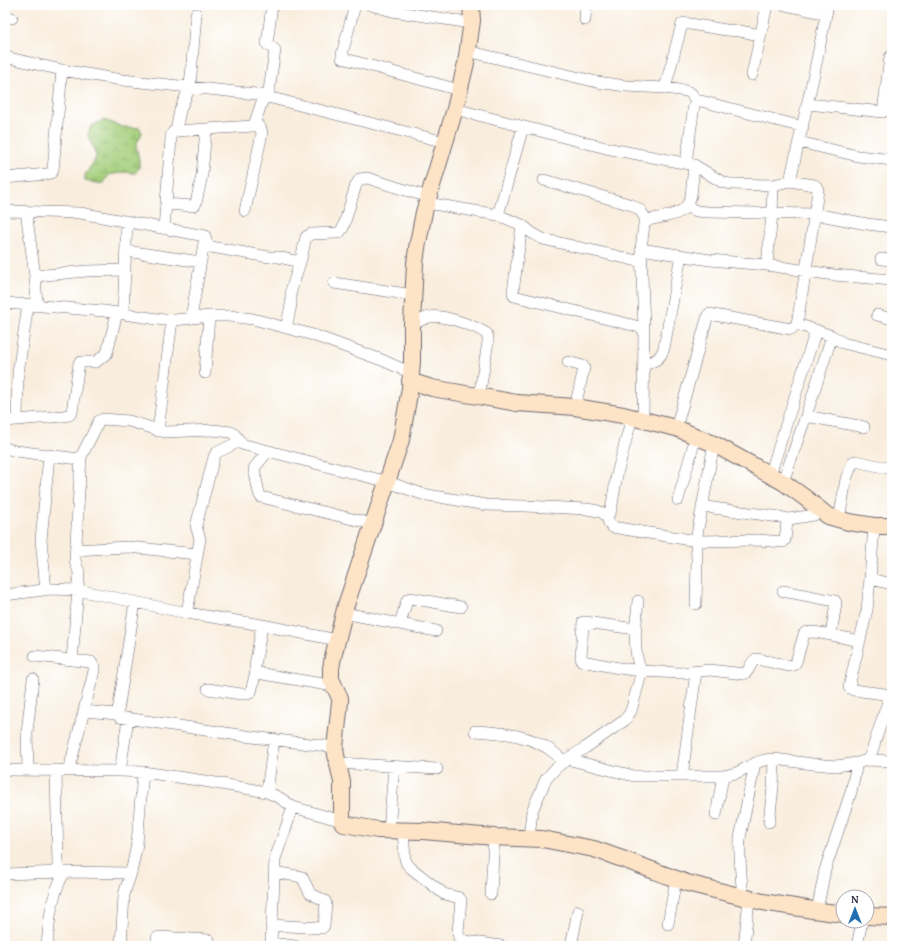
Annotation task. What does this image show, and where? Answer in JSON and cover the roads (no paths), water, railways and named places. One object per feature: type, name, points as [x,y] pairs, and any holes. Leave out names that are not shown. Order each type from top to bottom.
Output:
[{"type":"street","points":[[164,228],[172,132],[250,127],[253,126],[255,122],[266,96],[275,50],[267,44],[272,5]]},
{"type":"street","points":[[355,5],[342,58],[459,90]]},
{"type":"street","points":[[371,5],[471,23]]},
{"type":"street","points":[[342,821],[342,782],[335,747],[340,698],[331,679],[331,668],[344,613],[402,440],[411,377],[413,295],[417,248],[427,200],[455,108],[466,63],[472,5]]},
{"type":"street","points":[[585,20],[586,5]]},
{"type":"street","points":[[752,75],[767,5]]},
{"type":"street","points":[[786,5],[827,10],[808,104],[790,181]]},
{"type":"street","points":[[176,131],[180,110],[190,87],[196,14]]},
{"type":"street","points":[[665,88],[682,24],[684,23],[760,35]]},
{"type":"street","points":[[467,51],[597,82],[626,86],[665,88],[689,92],[693,95],[696,101],[694,105],[690,164],[692,196],[690,202],[681,212],[647,221],[643,226],[641,248],[644,365],[638,418],[617,474],[611,510],[608,517],[609,523],[612,526],[685,539],[764,540],[780,542],[785,540],[787,522],[789,520]]},
{"type":"street","points":[[808,104],[883,112],[890,58],[892,55]]},
{"type":"street","points":[[5,57],[62,70],[122,80],[241,92],[266,96],[445,142]]},
{"type":"street","points":[[5,178],[47,174],[51,173],[53,170],[62,70]]},
{"type":"street","points":[[696,101],[803,127]]},
{"type":"street","points":[[455,108],[606,148],[690,164],[726,183],[773,185],[790,181],[811,184],[817,188],[815,214],[797,324],[788,329],[709,314],[676,428]]},
{"type":"street","points":[[245,211],[262,134],[255,122]]},
{"type":"street","points":[[498,215],[523,127]]},
{"type":"street","points":[[166,204],[195,205],[202,175],[206,129]]},
{"type":"street","points":[[799,142],[858,156],[892,160]]},
{"type":"street","points":[[286,328],[291,305],[291,291],[306,237],[311,234],[337,233],[341,231],[356,185],[360,179],[366,178],[427,200],[498,215],[522,225],[532,233],[543,238],[642,262]]},
{"type":"street","points":[[544,180],[632,205],[640,210],[647,221]]},
{"type":"street","points":[[767,265],[773,185]]},
{"type":"street","points":[[686,207],[697,211],[708,212],[815,214],[867,224],[892,227]]},
{"type":"street","points":[[5,211],[80,213],[205,236]]},
{"type":"street","points":[[17,420],[18,373],[32,305],[35,276],[26,211]]},
{"type":"street","points":[[5,421],[63,416],[69,415],[72,412],[80,363],[96,362],[107,353],[120,314],[125,270],[127,221]]},
{"type":"street","points":[[522,225],[513,292],[514,296],[644,328]]},
{"type":"street","points":[[205,236],[208,245],[211,247],[269,257],[278,257],[300,262]]},
{"type":"street","points":[[191,318],[205,236]]},
{"type":"street","points":[[641,248],[710,260],[767,265],[853,277],[892,280]]},
{"type":"street","points":[[126,251],[201,262]]},
{"type":"street","points":[[644,365],[655,360],[662,354],[681,255]]},
{"type":"street","points":[[35,276],[87,271],[125,270]]},
{"type":"street","points":[[334,283],[413,295]]},
{"type":"street","points":[[5,303],[104,311],[154,319],[172,320],[209,316],[229,316],[253,319],[313,335],[382,360],[432,388],[518,403],[575,407],[638,418],[676,428],[714,444],[777,478],[828,516],[839,520],[874,526],[892,526]]},
{"type":"street","points":[[877,315],[892,319]]},
{"type":"street","points":[[205,373],[209,316]]},
{"type":"street","points":[[412,324],[430,317],[444,318],[455,320],[487,334],[488,342],[479,396]]},
{"type":"street","points":[[158,430],[172,320]]},
{"type":"street","points":[[797,324],[832,336],[843,343],[892,355]]},
{"type":"street","points":[[777,478],[816,330]]},
{"type":"street","points":[[777,478],[806,416],[832,336]]},
{"type":"street","points":[[568,362],[583,366],[584,368],[575,407]]},
{"type":"street","points":[[806,416],[864,428]]},
{"type":"street","points":[[72,660],[79,572],[76,562],[76,550],[81,457],[99,421],[105,418],[129,421],[169,433],[218,430],[233,433],[245,445],[388,482],[422,494],[486,505],[587,509],[601,512],[608,517]]},
{"type":"street","points":[[678,500],[696,436]]},
{"type":"street","points":[[187,613],[200,539],[196,526],[214,454],[240,441]]},
{"type":"street","points":[[696,604],[696,540],[714,444]]},
{"type":"street","points":[[5,448],[16,452],[49,456],[78,459],[81,457]]},
{"type":"street","points":[[268,451],[254,469],[261,497],[373,524]]},
{"type":"street","points":[[46,590],[41,540],[49,456]]},
{"type":"street","points":[[839,520],[846,479],[853,462],[856,461],[892,469]]},
{"type":"street","points":[[702,505],[713,508],[780,517],[789,520],[814,515],[821,511]]},
{"type":"street","points":[[817,911],[825,870],[851,792],[862,762],[871,754],[891,695],[853,690],[849,687],[867,610],[874,526]]},
{"type":"street","points":[[76,550],[128,548],[197,554]]},
{"type":"street","points":[[870,579],[892,584]]},
{"type":"street","points":[[5,595],[56,589],[78,590],[187,613],[262,625],[337,640]]},
{"type":"street","points":[[783,591],[835,601],[836,603],[831,635]]},
{"type":"street","points":[[400,624],[407,600],[410,598],[461,607]]},
{"type":"street","points":[[529,838],[532,811],[546,779],[565,760],[625,720],[631,711],[641,671],[636,654],[638,601]]},
{"type":"street","points":[[117,714],[135,602]]},
{"type":"street","points":[[344,613],[436,631]]},
{"type":"street","points":[[636,629],[583,622],[582,661],[641,671],[680,673],[710,670],[744,674],[756,659],[792,666],[794,665],[805,632],[831,635],[859,641]]},
{"type":"street","points":[[208,689],[241,694],[248,694],[251,692],[256,671],[255,666],[262,625]]},
{"type":"street","points":[[35,656],[91,662],[94,667],[69,770]]},
{"type":"street","points":[[256,671],[263,674],[334,686]]},
{"type":"street","points":[[682,776],[696,672]]},
{"type":"street","points":[[28,770],[27,733],[34,679]]},
{"type":"street","points":[[84,711],[117,714],[121,718],[274,740],[335,747]]},
{"type":"street","points":[[120,771],[128,719]]},
{"type":"street","points":[[475,731],[512,734],[527,738],[552,751],[565,760],[634,776],[724,776],[735,773],[767,759],[836,766],[862,762],[892,761]]},
{"type":"street","points":[[267,792],[274,740]]},
{"type":"street","points":[[769,822],[774,759]]},
{"type":"street","points":[[338,763],[437,769]]},
{"type":"street","points":[[744,946],[746,898],[740,869],[740,838],[755,763]]},
{"type":"street","points":[[394,767],[396,830],[407,864],[444,894],[459,898],[461,900],[458,932],[459,938],[465,941],[494,946]]},
{"type":"street","points":[[5,770],[144,772],[267,792],[293,806],[342,821],[344,824],[378,830],[423,831],[494,837],[542,839],[594,849],[687,883],[746,898],[835,913]]},
{"type":"street","points":[[56,770],[58,866],[63,873]]},
{"type":"street","points":[[121,946],[125,891],[131,873],[137,844],[144,772]]},
{"type":"street","points":[[716,815],[724,776]]},
{"type":"street","points":[[293,806],[275,859],[271,944],[295,946]]},
{"type":"street","points":[[491,894],[494,837]]},
{"type":"street","points":[[5,874],[66,872],[131,873]]},
{"type":"street","points":[[271,925],[322,928],[324,926],[326,903],[325,901],[310,894],[302,877],[274,872]]},
{"type":"street","points":[[47,946],[52,901],[63,873]]},
{"type":"street","points":[[668,924],[676,878]]},
{"type":"street","points":[[571,946],[578,911]]},
{"type":"street","points":[[875,916],[892,917]]},
{"type":"street","points":[[858,946],[861,929]]},
{"type":"street","points":[[157,946],[157,938],[159,937],[209,940]]}]
